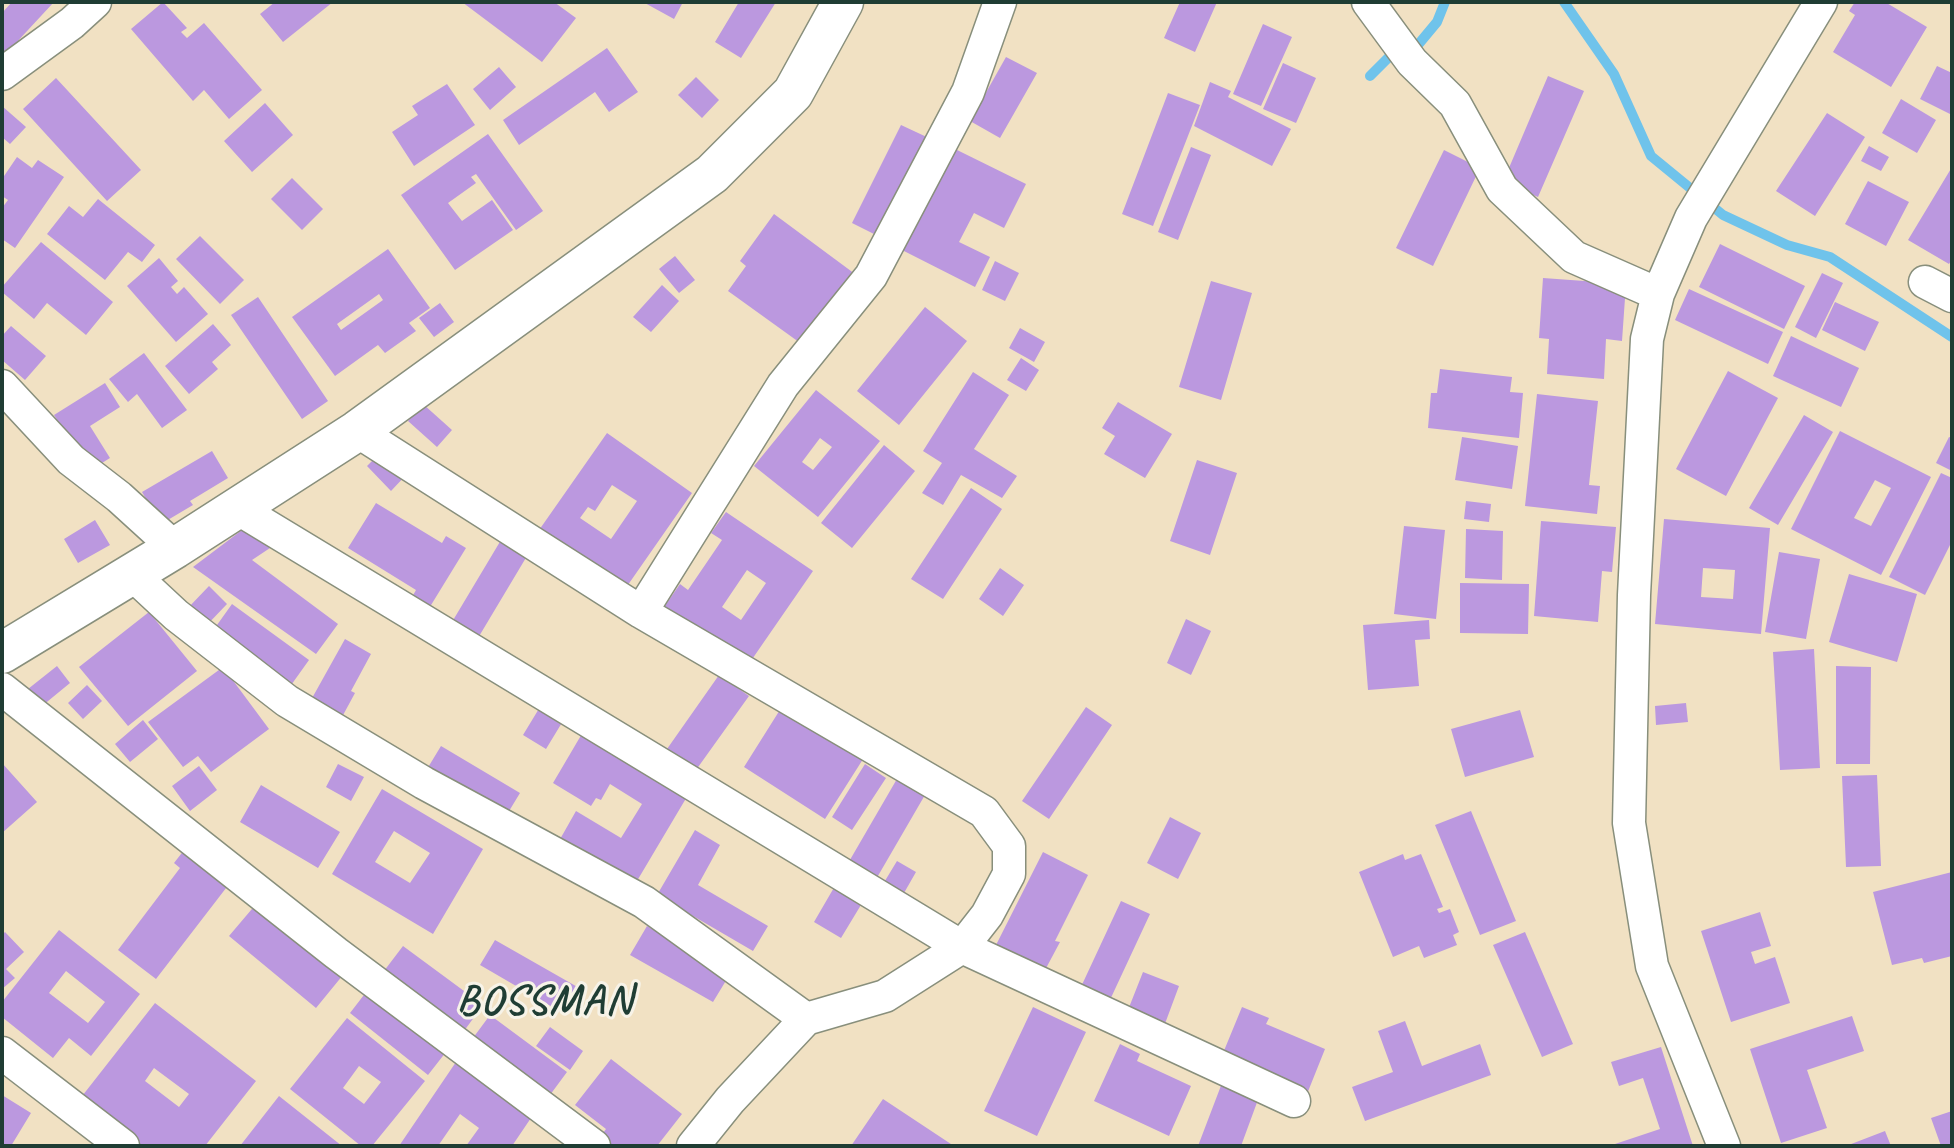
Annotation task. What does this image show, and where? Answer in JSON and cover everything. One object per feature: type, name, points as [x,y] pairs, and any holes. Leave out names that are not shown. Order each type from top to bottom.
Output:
[{"type":"street","points":[[2,74],[72,23],[95,2]]},
{"type":"street","points":[[2,653],[133,575],[357,431],[712,174],[793,93],[843,2]]},
{"type":"street","points":[[641,612],[783,385],[871,276],[968,92],[1000,2]]},
{"type":"street","points":[[1368,2],[1404,54],[1455,104],[1502,189],[1574,257],[1658,294]]},
{"type":"street","points":[[1724,1146],[1652,966],[1629,823],[1634,595],[1647,339],[1658,294],[1703,199],[1821,2]]},
{"type":"street","points":[[2,386],[71,460],[119,497],[175,548]]},
{"type":"street","points":[[357,431],[641,612],[984,812],[1009,846],[1009,874],[987,915],[962,947],[885,996],[806,1019],[730,1100],[693,1146]]},
{"type":"street","points":[[237,508],[962,947],[1294,1101]]},
{"type":"street","points":[[133,575],[176,615],[287,701],[424,783],[644,902],[806,1019]]},
{"type":"street","points":[[2,689],[336,953],[594,1146]]},
{"type":"street","points":[[2,1053],[123,1146]]},
{"type":"building","points":[[12,2],[54,2],[2,58],[2,13]]},
{"type":"building","points":[[163,2],[187,28],[181,32],[187,38],[204,23],[262,90],[229,119],[204,90],[193,101],[131,29]]},
{"type":"building","points":[[275,2],[333,2],[283,42],[260,14]]},
{"type":"building","points":[[462,2],[554,2],[576,18],[542,62]]},
{"type":"building","points":[[643,2],[683,2],[674,19]]},
{"type":"building","points":[[739,2],[776,2],[741,58],[715,42]]},
{"type":"building","points":[[1180,2],[1217,2],[1195,52],[1164,38]]},
{"type":"building","points":[[1855,2],[1885,2],[1927,27],[1891,87],[1833,52],[1855,15],[1849,11]]},
{"type":"building","points":[[1263,24],[1292,37],[1261,106],[1233,94]]},
{"type":"building","points":[[607,48],[638,92],[609,112],[595,92],[519,145],[503,120]]},
{"type":"building","points":[[1006,57],[1037,73],[1000,138],[970,121]]},
{"type":"building","points":[[1283,63],[1316,78],[1296,123],[1263,109]]},
{"type":"building","points":[[1937,66],[1952,73],[1952,115],[1920,99]]},
{"type":"building","points":[[499,67],[516,87],[490,110],[473,89]]},
{"type":"building","points":[[1548,76],[1584,91],[1538,197],[1503,182]]},
{"type":"building","points":[[696,77],[719,100],[702,118],[678,95]]},
{"type":"building","points":[[56,78],[141,170],[107,201],[23,109]]},
{"type":"building","points":[[1210,82],[1231,91],[1228,97],[1291,129],[1272,166],[1194,126]]},
{"type":"building","points":[[447,84],[475,125],[414,166],[392,132],[418,115],[412,106]]},
{"type":"building","points":[[1168,93],[1200,105],[1153,226],[1122,214]]},
{"type":"building","points":[[1901,99],[1936,120],[1917,153],[1882,133]]},
{"type":"building","points":[[265,103],[293,135],[252,172],[224,141]]},
{"type":"building","points":[[2,106],[26,127],[10,144],[2,137]]},
{"type":"building","points":[[1827,113],[1865,137],[1815,216],[1776,191]]},
{"type":"building","points":[[901,125],[931,139],[882,238],[852,223]]},
{"type":"building","points":[[488,134],[543,211],[516,230],[476,174],[471,177],[476,183],[448,203],[462,221],[492,200],[513,230],[455,270],[401,195]]},
{"type":"building","points":[[1869,146],[1889,157],[1881,171],[1861,161]]},
{"type":"building","points":[[1191,147],[1211,155],[1178,240],[1158,232]]},
{"type":"building","points":[[953,148],[1026,184],[1004,228],[974,213],[959,242],[990,257],[975,287],[902,250]]},
{"type":"building","points":[[1444,150],[1480,168],[1433,266],[1396,248]]},
{"type":"building","points":[[17,157],[32,168],[38,160],[64,177],[15,248],[2,239],[2,208],[8,200],[2,196],[2,179]]},
{"type":"building","points":[[1952,167],[1952,259],[1949,264],[1908,240]]},
{"type":"building","points":[[292,178],[323,209],[302,230],[271,199]]},
{"type":"building","points":[[1868,181],[1909,202],[1886,246],[1845,224]]},
{"type":"building","points":[[98,199],[155,245],[142,262],[128,252],[105,280],[47,234],[69,206],[83,217]]},
{"type":"building","points":[[774,214],[855,274],[803,345],[728,291],[746,266],[740,261]]},
{"type":"building","points":[[200,236],[244,280],[220,304],[176,259]]},
{"type":"building","points":[[41,242],[113,302],[86,335],[47,303],[34,319],[2,292],[2,287]]},
{"type":"building","points":[[1720,244],[1805,286],[1784,329],[1699,287]]},
{"type":"building","points":[[388,249],[430,308],[409,323],[416,331],[385,353],[378,345],[335,376],[292,317]],"holes":[[[379,294],[383,300],[341,330],[337,324]]]},
{"type":"building","points":[[675,256],[695,280],[679,293],[659,269]]},
{"type":"building","points":[[159,258],[178,281],[171,287],[177,294],[184,287],[208,314],[176,342],[127,286]]},
{"type":"building","points":[[995,261],[1019,273],[1005,301],[982,290]]},
{"type":"building","points":[[1822,273],[1843,283],[1816,338],[1795,327]]},
{"type":"building","points":[[1543,278],[1626,284],[1622,341],[1606,339],[1604,379],[1547,374],[1549,339],[1539,338]]},
{"type":"building","points":[[1211,281],[1252,293],[1221,400],[1179,387]]},
{"type":"building","points":[[662,285],[679,301],[651,332],[633,317]]},
{"type":"building","points":[[1689,289],[1783,332],[1768,364],[1675,320]]},
{"type":"building","points":[[258,297],[328,401],[302,419],[231,315]]},
{"type":"building","points":[[1835,302],[1879,322],[1865,351],[1822,330]]},
{"type":"building","points":[[440,303],[454,322],[434,337],[419,318]]},
{"type":"building","points":[[925,307],[967,341],[899,425],[857,391]]},
{"type":"building","points":[[213,324],[231,345],[212,362],[218,369],[189,394],[165,366]]},
{"type":"building","points":[[11,326],[46,356],[25,380],[2,360],[2,336]]},
{"type":"building","points":[[1020,328],[1045,342],[1034,362],[1009,348]]},
{"type":"building","points":[[1791,336],[1859,368],[1841,407],[1773,376]]},
{"type":"building","points":[[144,353],[187,410],[162,428],[137,394],[128,402],[109,379]]},
{"type":"building","points":[[1021,358],[1039,370],[1026,391],[1007,380]]},
{"type":"building","points":[[1440,369],[1512,377],[1510,392],[1523,393],[1519,438],[1428,428],[1431,393],[1437,393]]},
{"type":"building","points":[[1728,371],[1778,398],[1726,496],[1676,469]]},
{"type":"building","points":[[973,372],[1009,395],[974,449],[1017,476],[1002,498],[961,475],[943,505],[922,493],[942,463],[923,451]]},
{"type":"building","points":[[105,383],[120,407],[90,426],[110,458],[89,471],[54,415]]},
{"type":"building","points":[[816,390],[880,441],[818,517],[754,466]],"holes":[[[820,438],[832,447],[813,470],[802,462]]]},
{"type":"building","points":[[1537,394],[1598,401],[1589,485],[1600,486],[1597,514],[1525,506]]},
{"type":"building","points":[[1118,402],[1172,434],[1145,478],[1104,454],[1115,436],[1102,428]]},
{"type":"building","points":[[423,404],[452,430],[437,447],[408,421]]},
{"type":"building","points":[[1804,415],[1833,432],[1778,525],[1749,508]]},
{"type":"building","points":[[1840,431],[1931,477],[1881,575],[1791,529]],"holes":[[[1875,480],[1891,488],[1871,526],[1854,518]]]},
{"type":"building","points":[[607,433],[692,493],[623,592],[537,533]],"holes":[[[612,485],[637,501],[611,539],[580,518],[588,507],[595,511]]]},
{"type":"building","points":[[1462,437],[1518,446],[1512,489],[1455,480]]},
{"type":"building","points":[[1949,437],[1952,438],[1952,471],[1936,463]]},
{"type":"building","points":[[884,445],[915,471],[852,548],[821,523]]},
{"type":"building","points":[[212,451],[228,478],[190,501],[193,505],[161,524],[142,492]]},
{"type":"building","points":[[382,451],[407,474],[391,491],[367,466]]},
{"type":"building","points":[[1197,460],[1237,473],[1210,555],[1170,541]]},
{"type":"building","points":[[1941,473],[1952,478],[1952,541],[1925,595],[1889,577]]},
{"type":"building","points":[[971,488],[1002,509],[943,599],[911,579]]},
{"type":"building","points":[[1466,501],[1491,504],[1489,522],[1464,519]]},
{"type":"building","points":[[376,503],[442,543],[446,536],[466,548],[428,610],[411,599],[416,590],[348,548]]},
{"type":"building","points":[[726,512],[813,571],[746,668],[662,610],[680,584],[688,590],[722,540],[711,533]],"holes":[[[747,570],[766,583],[741,620],[722,607]]]},
{"type":"building","points":[[1664,519],[1770,528],[1761,634],[1655,624]],"holes":[[[1703,568],[1735,570],[1733,599],[1701,597]]]},
{"type":"building","points":[[95,520],[110,545],[78,563],[64,539]]},
{"type":"building","points":[[1541,521],[1616,527],[1612,572],[1602,571],[1598,622],[1534,616]]},
{"type":"building","points":[[250,524],[270,548],[252,560],[338,624],[316,654],[193,567]]},
{"type":"building","points":[[1404,526],[1445,530],[1436,619],[1394,614]]},
{"type":"building","points":[[1466,529],[1503,531],[1502,580],[1465,578]]},
{"type":"building","points":[[504,535],[530,551],[478,638],[452,622]]},
{"type":"building","points":[[1779,552],[1820,559],[1806,639],[1765,632]]},
{"type":"building","points":[[1000,568],[1024,585],[1003,616],[979,599]]},
{"type":"building","points":[[1849,574],[1917,594],[1897,662],[1829,642]]},
{"type":"building","points":[[1460,583],[1529,584],[1528,634],[1460,633]]},
{"type":"building","points":[[209,586],[227,604],[205,627],[187,609]]},
{"type":"building","points":[[232,604],[309,660],[289,688],[212,632]]},
{"type":"building","points":[[149,612],[197,671],[128,726],[79,667]]},
{"type":"building","points":[[1186,619],[1211,631],[1191,675],[1167,663]]},
{"type":"building","points":[[1429,620],[1430,639],[1415,640],[1419,686],[1368,690],[1363,625]]},
{"type":"building","points":[[345,639],[371,654],[351,691],[355,693],[342,717],[311,700]]},
{"type":"building","points":[[1814,649],[1820,768],[1780,770],[1773,652]]},
{"type":"building","points":[[57,666],[70,683],[42,706],[28,689]]},
{"type":"building","points":[[1836,666],[1871,667],[1870,764],[1836,764]]},
{"type":"building","points":[[223,667],[269,729],[211,772],[198,756],[183,767],[148,722]]},
{"type":"building","points":[[719,675],[749,696],[696,770],[667,749]]},
{"type":"building","points":[[87,685],[102,701],[83,719],[68,703]]},
{"type":"building","points":[[1686,703],[1688,722],[1656,725],[1655,706]]},
{"type":"building","points":[[783,705],[865,756],[825,819],[744,767]]},
{"type":"building","points":[[540,707],[563,721],[546,749],[523,735]]},
{"type":"building","points":[[1086,707],[1112,725],[1049,819],[1022,801]]},
{"type":"building","points":[[1520,710],[1534,757],[1465,777],[1451,729]]},
{"type":"building","points":[[143,720],[158,739],[130,762],[115,744]]},
{"type":"building","points":[[583,732],[688,795],[634,886],[559,841],[576,811],[621,838],[642,804],[610,784],[601,800],[596,798],[591,806],[553,783]]},
{"type":"building","points":[[441,746],[520,793],[503,821],[424,774]]},
{"type":"building","points":[[2,763],[37,802],[2,833]]},
{"type":"building","points":[[338,764],[364,777],[351,801],[326,787]]},
{"type":"building","points":[[865,764],[886,778],[852,830],[832,817]]},
{"type":"building","points":[[199,766],[217,790],[190,811],[172,786]]},
{"type":"building","points":[[901,772],[929,788],[875,881],[847,865]]},
{"type":"building","points":[[1877,775],[1881,866],[1846,867],[1842,776]]},
{"type":"building","points":[[261,785],[340,832],[318,868],[240,822]]},
{"type":"building","points":[[382,789],[483,849],[433,934],[332,874]],"holes":[[[394,831],[430,853],[410,883],[375,862]]]},
{"type":"building","points":[[1471,811],[1516,921],[1480,935],[1435,825]]},
{"type":"building","points":[[1170,817],[1201,833],[1178,879],[1147,863]]},
{"type":"building","points":[[695,830],[720,845],[698,885],[768,926],[753,951],[657,895]]},
{"type":"building","points":[[188,845],[233,879],[156,979],[118,950],[180,868],[174,863]]},
{"type":"building","points":[[1043,852],[1088,875],[1055,941],[1060,942],[1044,972],[995,947]]},
{"type":"building","points":[[1403,854],[1405,860],[1421,854],[1443,907],[1437,909],[1439,913],[1450,909],[1459,932],[1453,935],[1457,945],[1424,958],[1419,946],[1393,957],[1359,872]]},
{"type":"building","points":[[897,861],[916,872],[900,900],[880,889]]},
{"type":"building","points":[[1952,872],[1952,956],[1924,963],[1922,958],[1892,965],[1873,892]]},
{"type":"building","points":[[839,879],[867,895],[841,938],[814,922]]},
{"type":"building","points":[[1121,901],[1150,914],[1109,1002],[1080,989]]},
{"type":"building","points":[[257,903],[343,975],[316,1008],[229,936]]},
{"type":"building","points":[[1760,912],[1771,946],[1751,952],[1755,964],[1775,957],[1790,1003],[1731,1022],[1701,931]]},
{"type":"building","points":[[647,926],[730,974],[713,1002],[630,955]]},
{"type":"building","points":[[59,930],[140,994],[91,1056],[69,1038],[53,1058],[2,1017],[2,1002]],"holes":[[[66,971],[105,1002],[88,1023],[49,993]]]},
{"type":"building","points":[[5,932],[24,952],[6,969],[15,978],[2,989],[2,935]]},
{"type":"building","points":[[1525,932],[1573,1044],[1542,1057],[1493,945]]},
{"type":"building","points":[[495,940],[581,989],[566,1015],[480,965]]},
{"type":"building","points":[[403,946],[483,1005],[464,1031],[384,971]]},
{"type":"building","points":[[1143,972],[1179,986],[1163,1029],[1126,1015]]},
{"type":"building","points":[[367,991],[446,1052],[428,1075],[350,1013]]},
{"type":"building","points":[[155,1003],[256,1081],[205,1146],[139,1146],[79,1100]],"holes":[[[154,1068],[189,1094],[179,1107],[145,1081]]]},
{"type":"building","points":[[1033,1007],[1086,1032],[1037,1136],[984,1111]]},
{"type":"building","points":[[1242,1007],[1269,1018],[1266,1024],[1325,1049],[1307,1094],[1221,1058]]},
{"type":"building","points":[[490,1015],[567,1072],[550,1095],[473,1038]]},
{"type":"building","points":[[1852,1016],[1864,1051],[1807,1070],[1827,1128],[1781,1143],[1750,1049]]},
{"type":"building","points":[[347,1018],[425,1081],[372,1146],[361,1146],[290,1089]],"holes":[[[359,1066],[381,1082],[364,1104],[343,1088]]]},
{"type":"building","points":[[1405,1021],[1422,1066],[1480,1044],[1491,1075],[1365,1121],[1352,1087],[1393,1072],[1378,1031]]},
{"type":"building","points":[[550,1027],[583,1051],[570,1070],[536,1046]]},
{"type":"building","points":[[1120,1044],[1140,1054],[1137,1061],[1191,1086],[1169,1136],[1094,1101]]},
{"type":"building","points":[[1661,1047],[1693,1146],[1609,1146],[1660,1129],[1643,1078],[1619,1086],[1611,1062]]},
{"type":"building","points":[[611,1059],[682,1114],[657,1146],[611,1146],[600,1137],[606,1129],[575,1105]]},
{"type":"building","points":[[456,1062],[533,1115],[512,1146],[466,1146],[479,1128],[460,1114],[438,1146],[399,1146]]},
{"type":"building","points":[[1222,1083],[1259,1097],[1241,1146],[1198,1146]]},
{"type":"building","points":[[2,1095],[31,1113],[11,1146],[2,1146]]},
{"type":"building","points":[[279,1096],[342,1146],[240,1146]]},
{"type":"building","points":[[883,1099],[954,1146],[851,1146]]},
{"type":"building","points":[[1952,1111],[1952,1146],[1941,1146],[1931,1118]]},
{"type":"building","points":[[1885,1131],[1891,1146],[1846,1146]]},
{"type":"waterway","points":[[1370,76],[1390,56],[1417,46],[1437,22],[1445,2]]},
{"type":"waterway","points":[[1564,2],[1614,74],[1651,156],[1723,215],[1787,245],[1830,257],[1952,337]]},
{"type":"district","name":"BOSSMAN","points":[[545,1002]]}]
